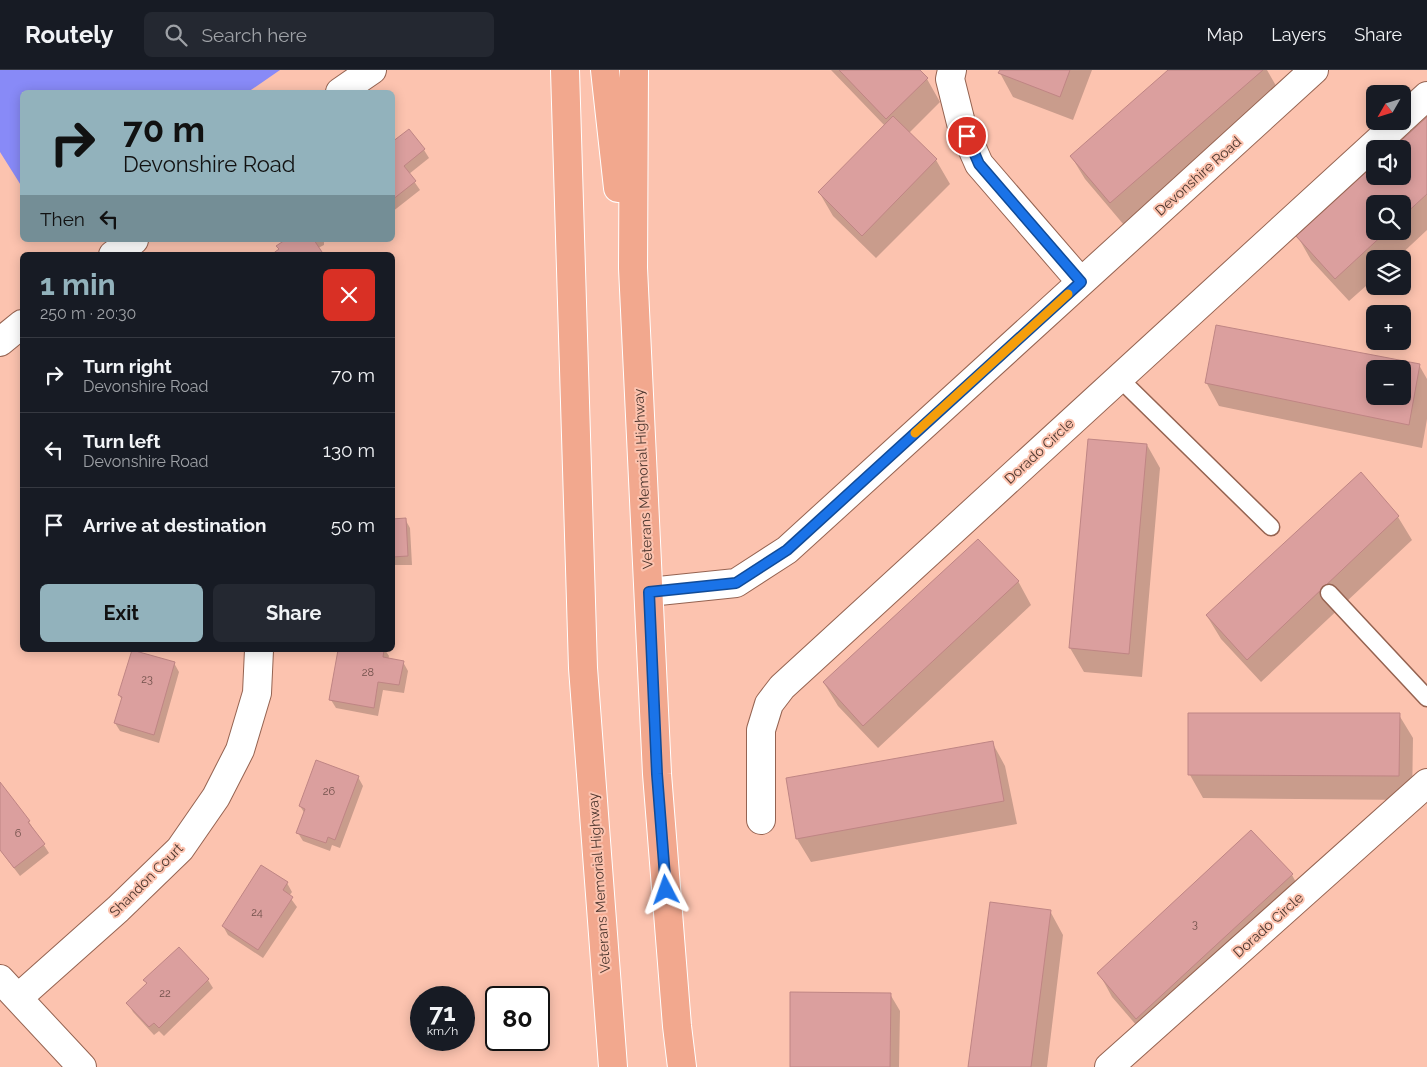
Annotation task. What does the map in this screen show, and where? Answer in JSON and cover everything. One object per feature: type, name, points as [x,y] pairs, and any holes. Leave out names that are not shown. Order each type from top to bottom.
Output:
[{"type":"highway","name":"Veterans Memorial Highway","points":[[565,70],[583,668],[613,1067]]},
{"type":"highway","points":[[605,70],[637,361]]},
{"type":"highway","name":"Veterans Memorial Highway","points":[[634,70],[633,268],[637,361],[657,774],[682,1067]]},
{"type":"street","points":[[343,90],[372,70]]},
{"type":"street","points":[[952,70],[950,79],[961,122],[979,164],[1081,282]]},
{"type":"street","name":"Devonshire Road","points":[[649,592],[736,583],[787,550],[1314,70]]},
{"type":"street","points":[[1411,111],[1427,96]]},
{"type":"street","name":"Dorado Circle","points":[[761,820],[761,730],[769,704],[782,686],[1390,130]]},
{"type":"street","points":[[117,252],[131,242]]},
{"type":"street","points":[[0,342],[20,326]]},
{"type":"street","name":"Shandon Court","points":[[9,988],[118,909],[180,849],[216,797],[240,750],[257,693],[259,652]]},
{"type":"street","name":"Dorado Circle","points":[[1109,1067],[1427,783]]},
{"type":"street","points":[[9,988],[82,1067]]},
{"type":"lane","points":[[1119,378],[1270,527]]},
{"type":"lane","points":[[1329,593],[1427,698]]},
{"type":"shaded area","points":[[0,70],[280,70],[251,90],[20,90],[20,184],[0,152]]},
{"type":"building","points":[[839,70],[920,70],[928,78],[886,119]]},
{"type":"building","points":[[1000,70],[1070,70],[1060,97],[998,73]]},
{"type":"building","points":[[1168,70],[1263,70],[1110,203],[1070,156]]},
{"type":"building","points":[[893,116],[937,159],[862,236],[818,192]]},
{"type":"building","points":[[1427,117],[1427,194],[1411,209],[1411,195],[1366,195],[1366,240],[1377,240],[1335,279],[1296,236],[1366,172],[1366,185],[1411,185],[1411,140],[1402,140]]},
{"type":"building","points":[[409,129],[425,149],[404,166],[416,181],[395,198],[395,140]]},
{"type":"building","points":[[282,242],[315,242],[322,252],[275,252],[279,249],[276,246]]},
{"type":"building","points":[[1216,325],[1399,360],[1366,360],[1366,405],[1411,405],[1411,362],[1420,364],[1409,425],[1205,383]]},
{"type":"building","points":[[1088,439],[1147,444],[1129,654],[1069,648]]},
{"type":"building","points":[[1361,472],[1399,516],[1247,660],[1206,615]]},
{"type":"building","points":[[406,518],[408,556],[395,557],[395,519]]},
{"type":"building","points":[[978,539],[1019,581],[863,726],[823,682]]},
{"type":"building","points":[[131,652],[139,652],[175,662],[154,735],[114,723],[122,697],[118,695]]},
{"type":"building","points":[[338,652],[384,652],[383,657],[404,661],[399,685],[378,682],[374,708],[329,700]]},
{"type":"building","points":[[1188,713],[1400,713],[1399,776],[1188,775]]},
{"type":"building","points":[[993,741],[1004,801],[796,839],[786,778]]},
{"type":"building","points":[[316,760],[359,776],[335,840],[328,837],[326,843],[296,833],[305,809],[299,806]]},
{"type":"building","points":[[0,782],[45,844],[14,868],[0,850]]},
{"type":"building","points":[[1251,830],[1293,874],[1136,1019],[1097,973]]},
{"type":"building","points":[[261,865],[288,882],[283,890],[293,897],[258,950],[222,926]]},
{"type":"building","points":[[990,902],[1051,910],[1031,1067],[968,1067]]},
{"type":"building","points":[[179,947],[209,979],[159,1028],[154,1023],[149,1027],[126,1003],[147,983],[143,980]]},
{"type":"building","points":[[790,992],[891,993],[890,1067],[790,1067]]},
{"type":"slow traffic","points":[[915,433],[1068,294]]},
{"type":"route","points":[[666,890],[657,774],[649,592],[736,583],[787,550],[1081,282],[979,164],[967,136]]}]
